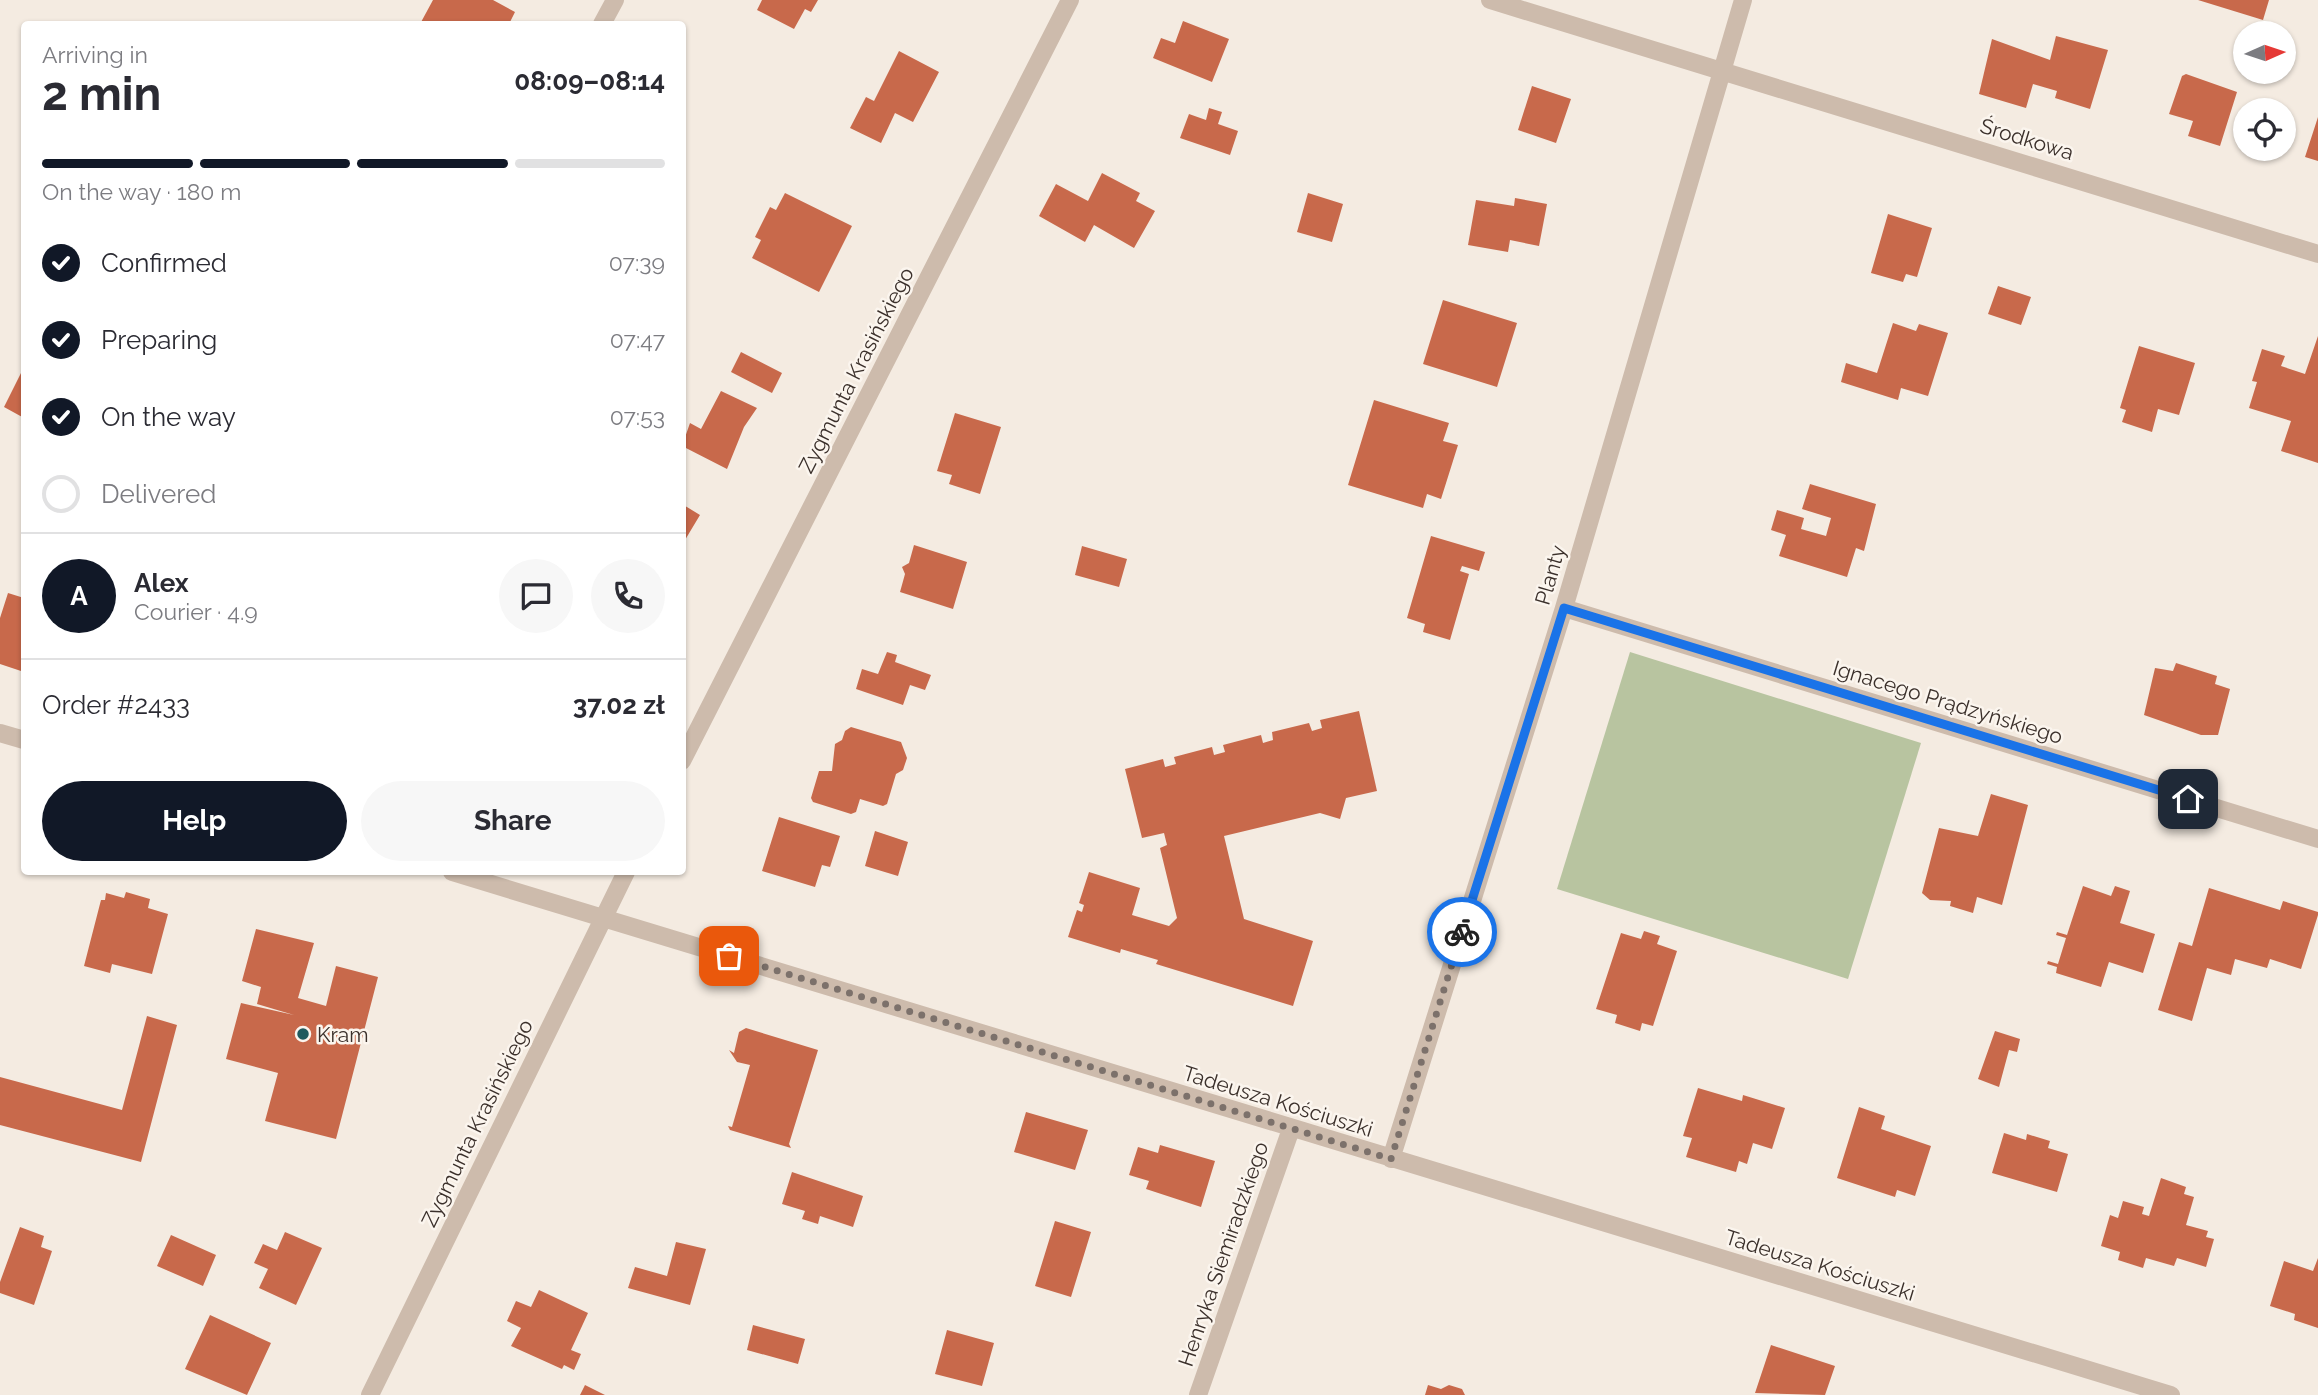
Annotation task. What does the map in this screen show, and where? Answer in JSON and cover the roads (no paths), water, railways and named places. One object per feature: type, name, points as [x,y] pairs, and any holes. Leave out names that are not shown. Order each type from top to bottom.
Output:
[{"type":"street","points":[[604,21],[615,0]]},
{"type":"street","name":"Zygmunta Krasińskiego","points":[[686,753],[1070,0]]},
{"type":"street","name":"Środkowa","points":[[1490,0],[2318,254]]},
{"type":"street","name":"Planty","points":[[1391,1159],[1564,608],[1743,0]]},
{"type":"street","name":"Ignacego Prądzyńskiego","points":[[1564,608],[2318,839]]},
{"type":"street","points":[[0,733],[21,739]]},
{"type":"street","name":"Tadeusza Kościuszki","points":[[462,875],[2171,1395]]},
{"type":"street","name":"Zygmunta Krasińskiego","points":[[370,1395],[624,875]]},
{"type":"street","name":"Henryka Siemiradzkiego","points":[[1198,1395],[1291,1129]]},
{"type":"place","name":"Kram","points":[[303,1034]]}]
